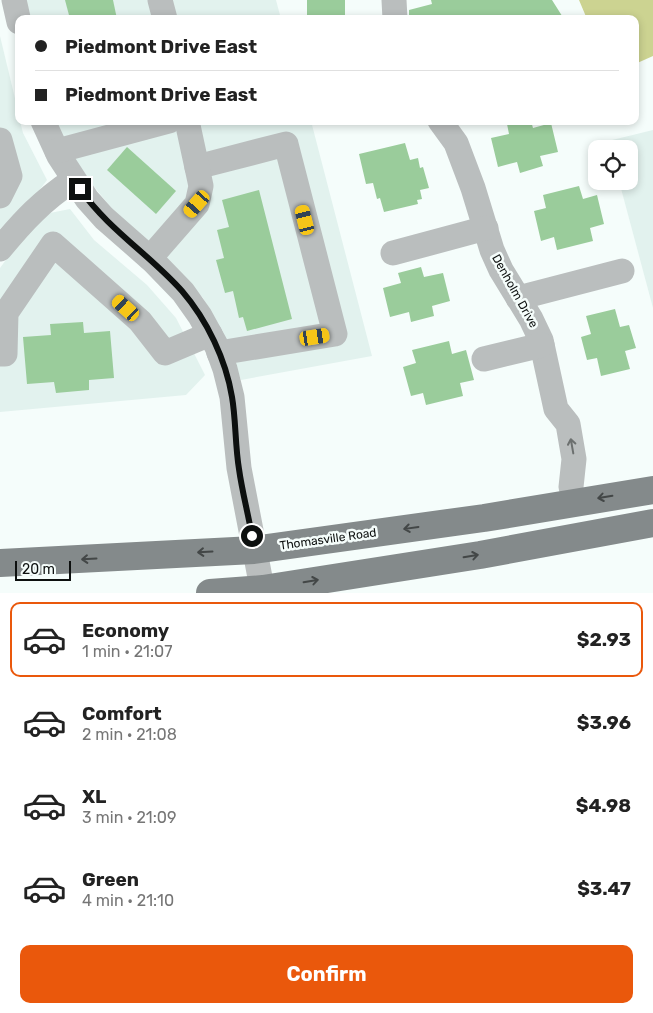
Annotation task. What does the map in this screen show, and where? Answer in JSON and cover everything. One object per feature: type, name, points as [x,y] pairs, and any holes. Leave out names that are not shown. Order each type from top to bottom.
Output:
[{"type":"main road","name":"Thomasville Road","points":[[0,563],[254,550],[484,518],[572,494],[653,490]]},
{"type":"main road","points":[[210,593],[263,591],[580,538],[653,523]]},
{"type":"street","points":[[160,0],[164,15]]},
{"type":"street","points":[[394,0],[395,15]]},
{"type":"street","points":[[45,125],[56,151],[87,199],[104,218],[150,258],[183,292],[200,316],[214,343],[232,397],[239,468],[263,591]]},
{"type":"street","points":[[56,151],[155,125]]},
{"type":"street","points":[[150,258],[197,204],[201,186],[189,125]]},
{"type":"street","name":"Denholm Drive","points":[[443,125],[456,143],[473,188],[492,250],[518,298],[532,319],[542,346],[556,409],[568,424],[574,459],[572,494],[580,538]]},
{"type":"street","points":[[0,140],[10,176],[0,196]]},
{"type":"street","points":[[0,354],[5,354],[6,314],[28,278],[53,244],[140,321],[165,353],[214,343],[334,334],[286,144],[197,167]]},
{"type":"street","points":[[0,249],[22,221],[50,196],[73,180]]},
{"type":"street","points":[[393,253],[486,228]]},
{"type":"street","points":[[518,298],[622,270]]},
{"type":"street","points":[[484,359],[542,346]]},
{"type":"shaded area","points":[[24,0],[276,0],[280,15],[27,15]]},
{"type":"shaded area","points":[[0,36],[15,98],[15,125],[21,125],[23,133],[47,180],[35,196],[0,229]]},
{"type":"shaded area","points":[[57,125],[312,125],[372,356],[241,380],[222,332],[203,298],[174,265],[122,221],[78,167]]},
{"type":"shaded area","points":[[653,130],[653,308],[621,190],[638,190],[638,140],[612,140]]},
{"type":"shaded area","points":[[70,209],[94,240],[147,285],[176,318],[205,375],[186,395],[0,412],[0,268],[28,230],[50,213]]},
{"type":"green space","points":[[579,0],[653,0],[653,56],[639,62],[639,15],[585,15]]},
{"type":"building","points":[[65,0],[113,0],[116,15],[69,15]]},
{"type":"building","points":[[307,0],[345,0],[345,15],[307,15]]},
{"type":"building","points":[[431,0],[552,0],[561,15],[409,15],[409,10],[432,4]]},
{"type":"building","points":[[507,125],[532,125],[533,128],[551,125],[558,152],[540,156],[543,166],[520,173],[517,162],[498,167],[491,138],[509,134]]},
{"type":"building","points":[[405,143],[410,160],[418,158],[420,168],[423,167],[429,188],[420,190],[422,199],[417,200],[418,204],[384,212],[380,198],[377,199],[373,183],[366,184],[359,154]]},
{"type":"building","points":[[127,147],[176,191],[156,214],[107,170]]},
{"type":"building","points":[[579,186],[583,199],[597,195],[604,224],[590,228],[593,241],[557,250],[554,237],[541,241],[534,211],[546,208],[543,195]]},
{"type":"building","points":[[259,190],[292,319],[247,331],[243,317],[239,318],[233,291],[225,293],[216,260],[224,258],[217,230],[229,227],[222,200]]},
{"type":"building","points":[[421,267],[424,277],[443,273],[450,301],[432,306],[434,316],[411,322],[409,312],[390,317],[383,288],[401,283],[398,273]]},
{"type":"building","points":[[615,309],[620,327],[629,325],[636,348],[625,351],[630,369],[601,376],[597,358],[587,360],[581,337],[591,334],[586,316]]},
{"type":"building","points":[[83,322],[84,333],[110,331],[114,378],[89,380],[89,390],[56,393],[54,382],[27,384],[23,337],[51,335],[50,324]]},
{"type":"building","points":[[449,341],[452,354],[466,350],[474,380],[460,383],[463,396],[426,405],[423,393],[411,396],[403,367],[416,363],[412,350]]},
{"type":"route","points":[[80,189],[104,218],[150,258],[183,292],[200,316],[216,347],[225,369],[232,397],[239,468],[252,536]]}]
